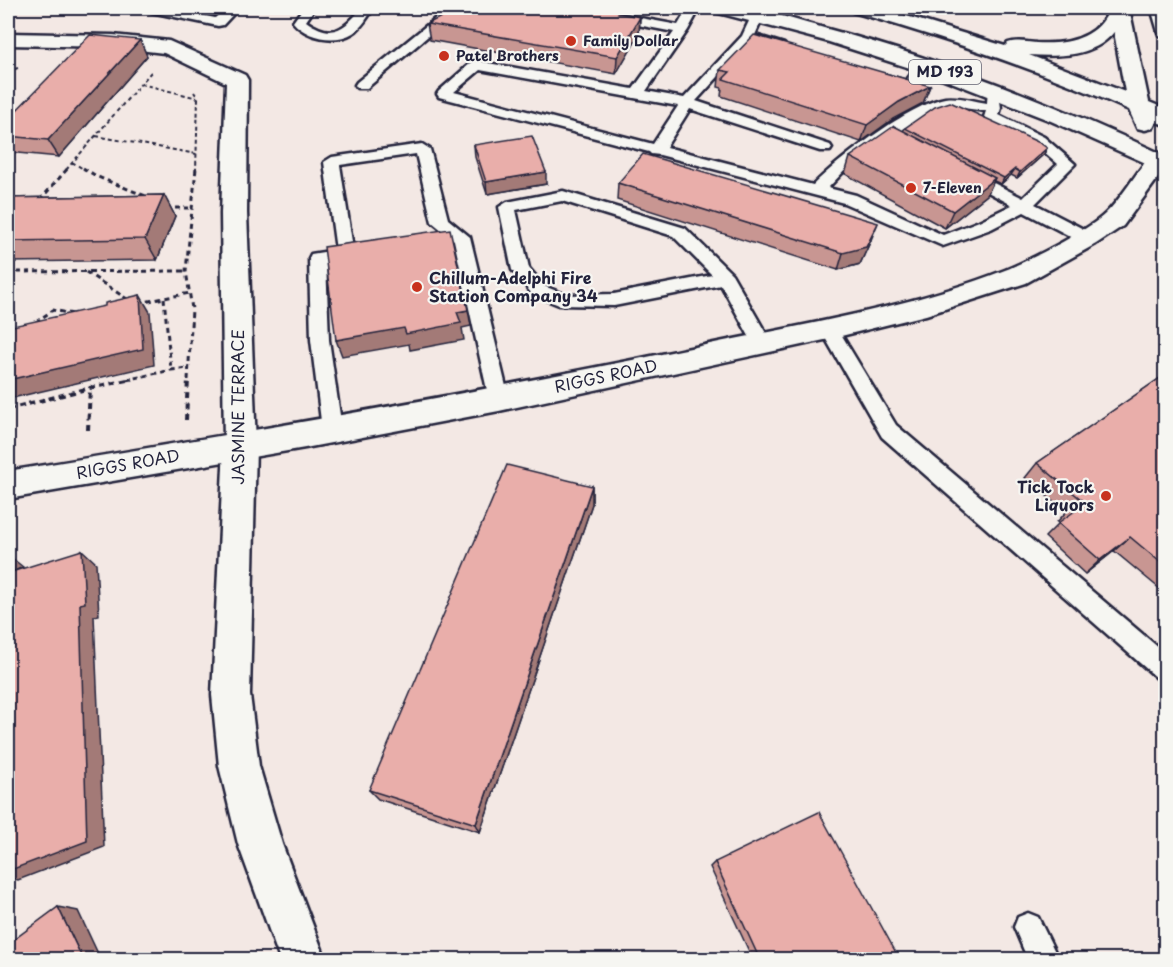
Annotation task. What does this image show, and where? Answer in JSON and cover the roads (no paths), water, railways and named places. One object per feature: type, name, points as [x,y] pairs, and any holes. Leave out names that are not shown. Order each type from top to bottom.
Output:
[{"type":"main road","name":"MD 193","points":[[722,8],[758,15],[925,66],[994,99],[1163,159]]},
{"type":"main road","name":"MD 193","points":[[860,8],[934,30],[1052,71],[1166,118]]},
{"type":"main road","points":[[934,30],[1019,47],[1065,48],[1084,45],[1099,37],[1120,8]]},
{"type":"main road","points":[[1120,8],[1139,106],[1163,159]]},
{"type":"main road","points":[[1161,8],[1166,31]]},
{"type":"main road","name":"JASMINE TERRACE","points":[[8,39],[113,41],[169,47],[237,80],[234,213],[240,446],[231,695],[239,766],[260,844],[303,960]]},
{"type":"main road","name":"RIGGS ROAD","points":[[8,485],[499,399],[829,329],[926,305],[1016,276],[1087,238],[1113,220],[1163,159]]},
{"type":"lane","points":[[151,8],[218,22],[233,8]]},
{"type":"lane","points":[[309,8],[299,22],[307,30],[321,34],[336,34],[349,30],[368,8]]},
{"type":"lane","points":[[362,85],[455,8]]},
{"type":"lane","points":[[570,8],[681,30]]},
{"type":"lane","points":[[638,94],[694,8]]},
{"type":"lane","points":[[657,151],[687,103],[748,37],[758,15]]},
{"type":"lane","points":[[748,37],[791,50]]},
{"type":"lane","points":[[816,191],[843,164],[887,134],[927,108],[947,102],[994,99],[990,117],[1039,140],[1067,165],[1025,205],[985,225],[943,241],[850,199],[816,191],[657,151],[444,94],[477,65],[687,103],[825,148]]},
{"type":"lane","points":[[877,77],[909,87],[925,66]]},
{"type":"lane","points":[[887,134],[908,145]]},
{"type":"lane","points":[[345,254],[332,162],[422,149],[440,222],[462,237],[499,399]]},
{"type":"lane","points":[[951,167],[1087,238]]},
{"type":"lane","points":[[726,278],[614,300],[565,301],[538,290],[521,270],[507,207],[563,196],[679,232],[726,278],[762,342]]},
{"type":"lane","points":[[439,240],[462,237]]},
{"type":"lane","points":[[332,429],[320,340],[317,258],[369,250]]},
{"type":"lane","points":[[829,329],[889,431],[1166,670]]},
{"type":"lane","points":[[1028,927],[1044,960]]},
{"type":"place","name":"Family Dollar","points":[[571,41]]},
{"type":"place","name":"Patel Brothers","points":[[444,56]]},
{"type":"place","name":"7-Eleven","points":[[911,188]]},
{"type":"place","name":"Chillum-Adelphi Fire Station Company 34","points":[[417,287]]},
{"type":"place","name":"Tick Tock Liquors","points":[[1106,496]]}]
